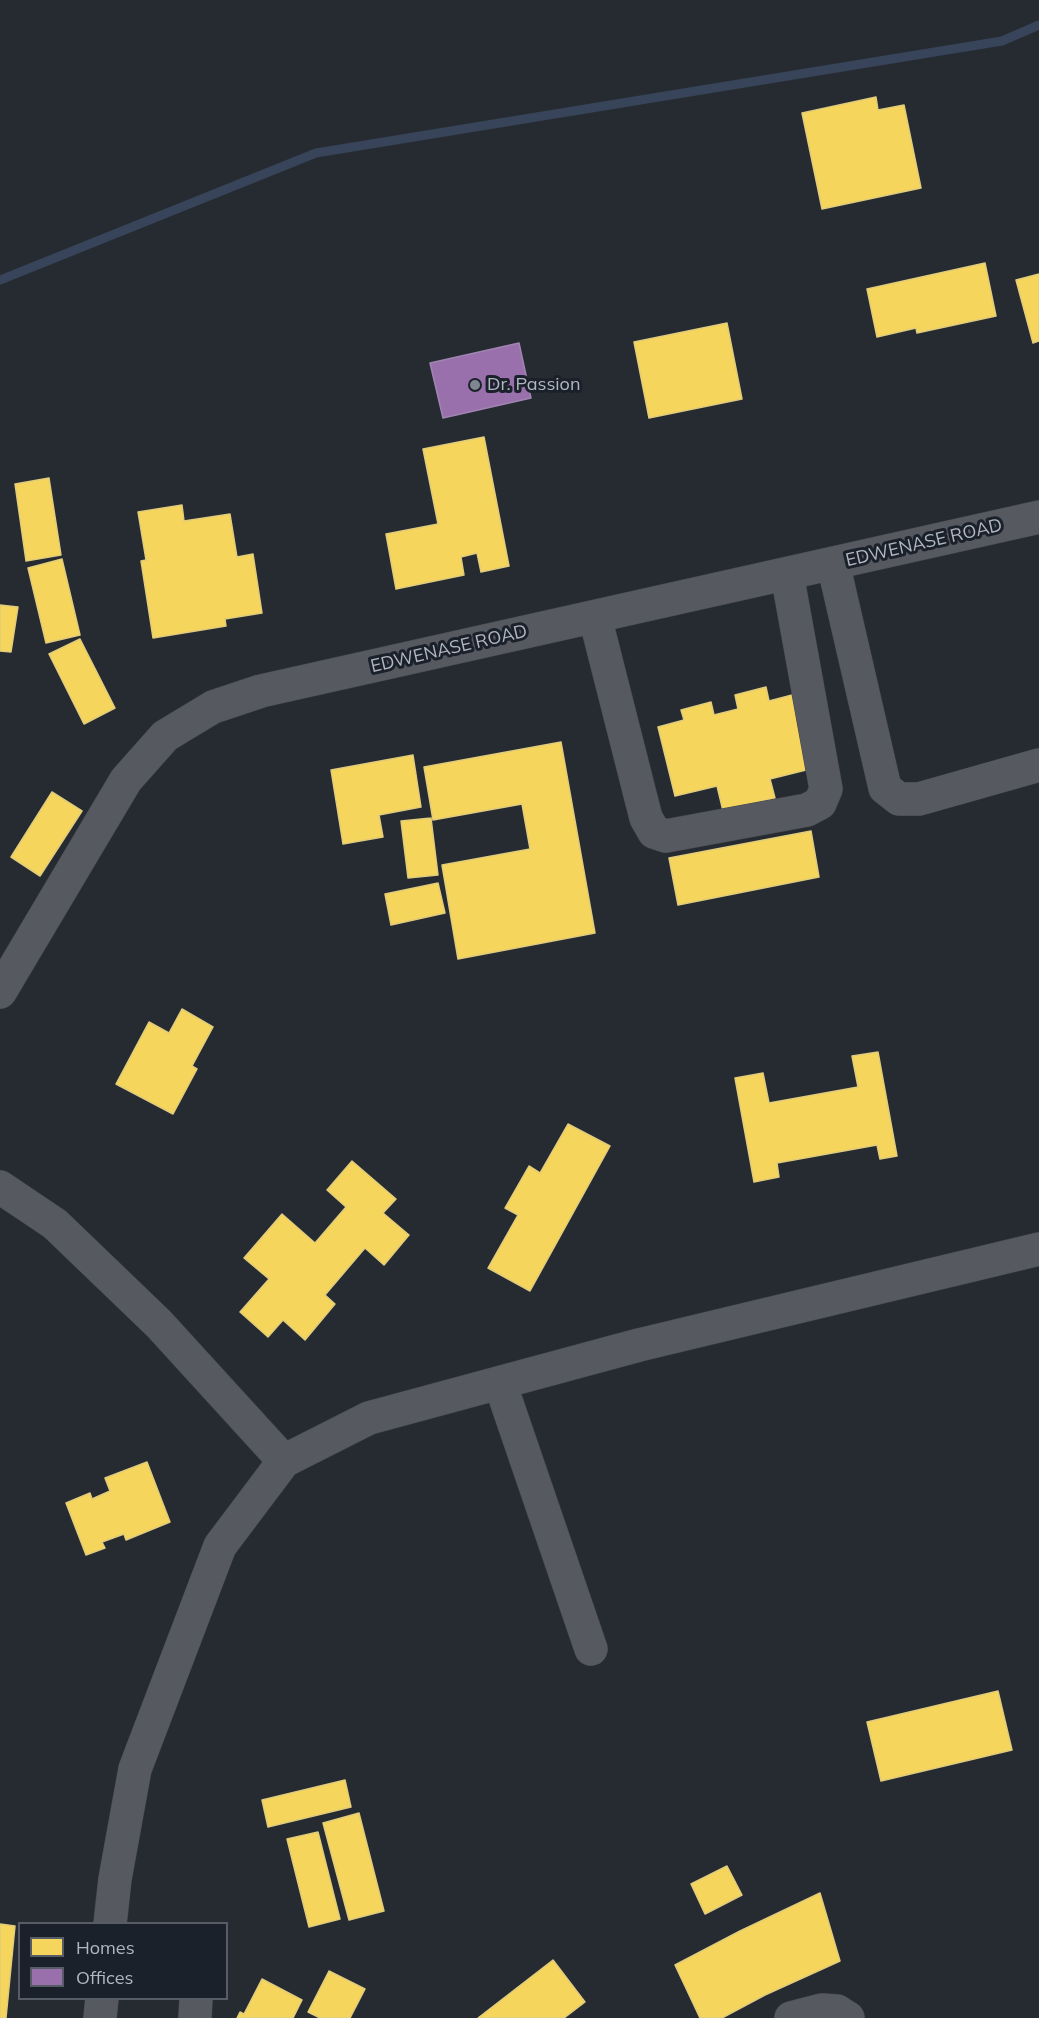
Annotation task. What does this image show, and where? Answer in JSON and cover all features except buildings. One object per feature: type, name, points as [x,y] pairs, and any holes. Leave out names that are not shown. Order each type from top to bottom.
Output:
[{"type":"street","name":"EDWENASE ROAD","points":[[0,992],[126,780],[165,736],[213,707],[261,691],[1039,517]]},
{"type":"street","points":[[833,563],[885,788],[899,799],[919,799],[1039,765]]},
{"type":"street","points":[[595,616],[646,818],[654,832],[666,836],[807,810],[820,803],[826,789],[787,574]]},
{"type":"street","points":[[0,1188],[55,1224],[71,1239],[159,1324],[284,1461]]},
{"type":"street","points":[[110,1922],[114,1879],[139,1758],[220,1546],[284,1461],[369,1418],[639,1345],[1039,1249]]},
{"type":"street","points":[[500,1383],[591,1649]]},
{"type":"street","points":[[100,2018],[102,2000]]},
{"type":"street","points":[[195,2018],[196,2000]]},
{"type":"street","points":[[791,2018],[822,2010],[837,2011],[848,2018]]},
{"type":"waterway","points":[[0,280],[316,153],[1002,41],[1039,25]]},
{"type":"place","name":"Dr. Passion","points":[[475,385]]}]
